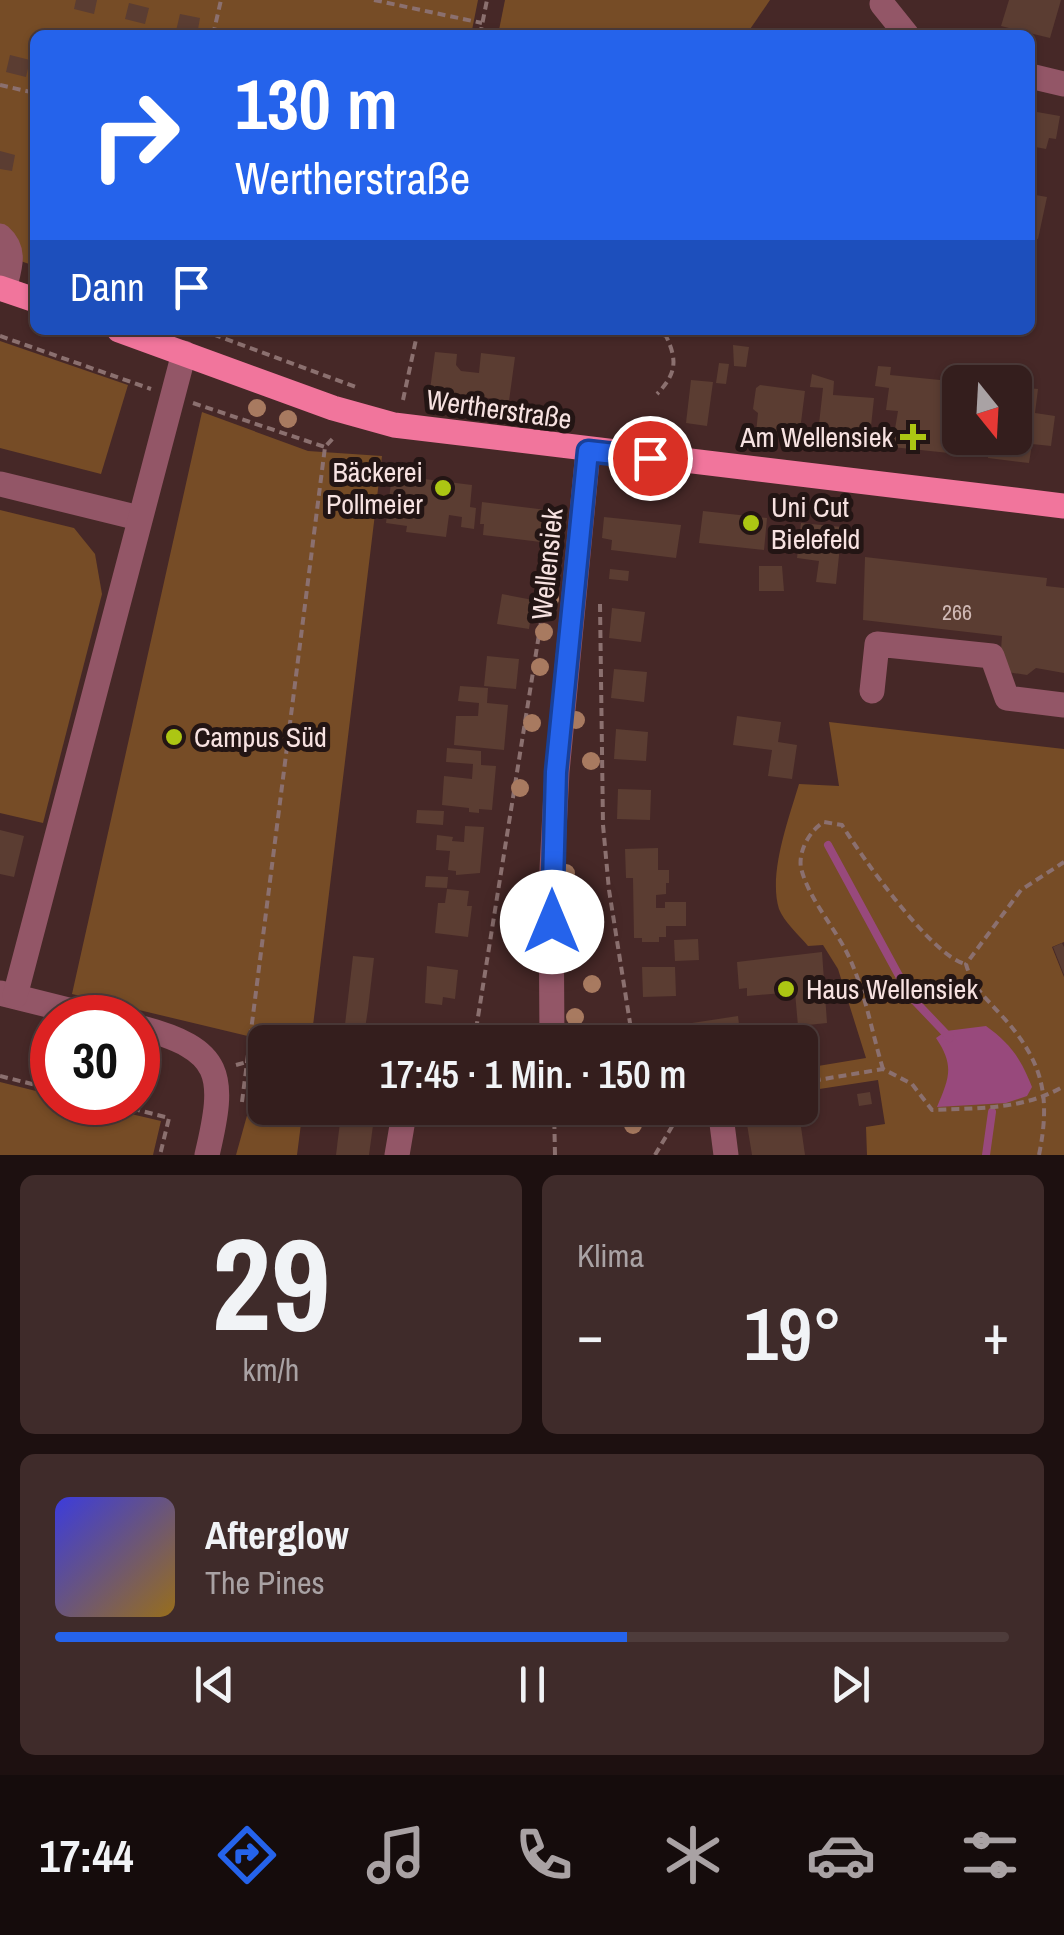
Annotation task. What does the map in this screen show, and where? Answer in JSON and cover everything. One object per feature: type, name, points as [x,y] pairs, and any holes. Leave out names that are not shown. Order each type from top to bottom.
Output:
[{"type":"main road","points":[[2,289],[30,298]]},
{"type":"main road","name":"Wertherstraße","points":[[133,335],[362,418],[588,451],[1064,506]]},
{"type":"street","points":[[882,4],[903,30]]},
{"type":"street","points":[[1035,77],[1064,84]]},
{"type":"street","points":[[0,236],[9,244],[12,258],[2,289]]},
{"type":"street","points":[[8,994],[184,353]]},
{"type":"street","name":"Wellensiek","points":[[552,1025],[554,822],[588,451]]},
{"type":"street","points":[[0,484],[139,518]]},
{"type":"street","points":[[872,691],[877,644],[992,656],[1007,698],[1064,705]]},
{"type":"street","points":[[160,1033],[188,1044],[204,1057],[213,1072],[219,1090],[218,1108],[207,1155]]},
{"type":"street","points":[[397,1155],[402,1125]]},
{"type":"street","points":[[722,1125],[726,1155]]},
{"type":"path","points":[[214,30],[221,0]]},
{"type":"path","points":[[374,0],[482,23]]},
{"type":"path","points":[[481,30],[487,0]]},
{"type":"path","points":[[0,86],[30,92]]},
{"type":"path","points":[[215,335],[374,392]]},
{"type":"path","points":[[403,400],[417,335]]},
{"type":"path","points":[[657,394],[673,377],[676,356],[664,335]]},
{"type":"path","points":[[388,396],[418,402]]},
{"type":"path","points":[[254,1025],[325,447]]},
{"type":"path","points":[[477,1025],[548,578],[575,580]]},
{"type":"path","points":[[600,599],[603,824],[630,1025]]},
{"type":"path","points":[[883,1069],[850,958],[802,868],[804,845],[816,826],[824,822],[842,825],[876,876],[948,958],[966,964]]},
{"type":"path","points":[[966,964],[1020,890],[1064,862]]},
{"type":"path","points":[[966,964],[976,990],[1036,1060],[1046,1120],[1039,1155]]},
{"type":"path","points":[[818,1080],[883,1069],[912,1084],[932,1110],[998,1107],[1045,1097],[1064,1086]]},
{"type":"path","points":[[0,1076],[30,1084]]},
{"type":"path","points":[[160,1116],[169,1118],[160,1155]]},
{"type":"path","points":[[554,1125],[555,1155]]},
{"type":"path","points":[[654,1155],[673,1125]]},
{"type":"shaded area","points":[[0,0],[478,0],[472,30],[30,30],[30,264],[0,254]]},
{"type":"shaded area","points":[[505,0],[770,0],[749,30],[499,30]]},
{"type":"shaded area","points":[[0,341],[128,385],[101,474],[0,448]]},
{"type":"shaded area","points":[[202,412],[308,451],[382,456],[313,1025],[248,1025],[248,1036],[160,1015],[160,995],[72,994]]},
{"type":"shaded area","points":[[0,510],[74,528],[95,554],[102,594],[43,823],[0,813]]},
{"type":"shaded area","points":[[829,722],[1064,749],[1064,942],[1052,947],[1064,977],[1064,1155],[867,1155],[866,1127],[885,1124],[878,1080],[818,1089],[818,1066],[866,1058],[838,969],[823,945],[808,946],[788,924],[779,909],[776,879],[799,784],[839,786]]},
{"type":"shaded area","points":[[986,1026],[1019,1060],[1032,1087],[1027,1096],[1006,1103],[937,1107],[945,1088],[948,1064],[936,1038],[946,1031]]},
{"type":"shaded area","points":[[0,1082],[30,1090],[30,1125],[160,1125],[161,1121],[153,1155],[0,1155]]},
{"type":"shaded area","points":[[248,1112],[248,1125],[301,1125],[297,1155],[236,1155]]},
{"type":"building","points":[[76,0],[97,0],[94,14],[74,9]]},
{"type":"building","points":[[1009,0],[1061,0],[1050,38],[1035,34],[1035,30],[1001,26]]},
{"type":"building","points":[[129,3],[149,8],[145,24],[125,19]]},
{"type":"building","points":[[180,14],[200,18],[198,30],[176,30]]},
{"type":"building","points":[[10,55],[30,60],[26,77],[6,72]]},
{"type":"building","points":[[1037,112],[1060,116],[1056,139],[1049,138],[1046,149],[1035,147]]},
{"type":"building","points":[[0,151],[15,155],[12,171],[0,169]]},
{"type":"building","points":[[1035,195],[1047,197],[1035,239]]},
{"type":"building","points":[[733,345],[749,347],[746,367],[734,366]]},
{"type":"building","points":[[435,352],[457,354],[456,365],[461,371],[479,373],[481,353],[515,357],[509,401],[430,390]]},
{"type":"building","points":[[719,363],[729,364],[726,384],[716,383]]},
{"type":"building","points":[[878,366],[891,367],[890,375],[942,380],[942,452],[892,447],[898,411],[886,410],[889,388],[875,386]]},
{"type":"building","points":[[812,374],[834,381],[833,395],[874,398],[869,445],[825,440],[826,434],[818,433],[823,388],[810,387]]},
{"type":"building","points":[[691,380],[713,382],[707,426],[686,423]]},
{"type":"building","points":[[760,385],[805,391],[799,438],[756,433],[758,413],[753,409]]},
{"type":"building","points":[[1032,388],[1038,389],[1035,413],[1055,416],[1051,446],[1032,444]]},
{"type":"building","points":[[988,455],[1030,455],[1029,463],[988,458]]},
{"type":"building","points":[[392,475],[472,485],[474,529],[461,527],[462,517],[449,515],[446,537],[406,532],[407,526],[386,523]]},
{"type":"building","points":[[482,502],[563,512],[561,534],[550,532],[549,543],[483,535]]},
{"type":"building","points":[[703,511],[767,518],[764,550],[699,543]]},
{"type":"building","points":[[604,517],[681,525],[676,558],[611,550],[612,540],[602,538]]},
{"type":"building","points":[[801,523],[842,527],[836,584],[816,582],[819,561],[797,558]]},
{"type":"building","points":[[865,557],[1047,578],[1046,586],[1064,588],[1064,673],[1036,668],[1027,675],[1007,672],[1000,663],[1002,636],[863,620]]},
{"type":"building","points":[[759,566],[782,566],[784,591],[759,591]]},
{"type":"building","points":[[610,569],[629,571],[628,581],[609,579]]},
{"type":"building","points":[[502,594],[533,600],[529,629],[497,624]]},
{"type":"building","points":[[612,608],[645,612],[641,642],[609,638]]},
{"type":"building","points":[[487,656],[519,659],[516,689],[484,686]]},
{"type":"building","points":[[614,669],[647,672],[644,702],[611,698]]},
{"type":"building","points":[[460,686],[488,688],[487,703],[508,705],[504,750],[454,745],[456,716],[478,716],[479,703],[458,701]]},
{"type":"building","points":[[737,716],[781,722],[778,742],[797,745],[792,779],[768,776],[772,750],[733,745]]},
{"type":"building","points":[[616,729],[648,732],[646,761],[614,759]]},
{"type":"building","points":[[447,748],[481,751],[481,765],[496,766],[492,810],[469,812],[469,808],[442,805],[444,776],[472,779],[473,764],[446,762]]},
{"type":"building","points":[[618,789],[651,790],[650,820],[617,819]]},
{"type":"building","points":[[417,810],[444,811],[443,825],[416,823]]},
{"type":"building","points":[[465,826],[484,827],[480,873],[456,875],[456,871],[448,870],[450,851],[436,850],[437,835],[464,842]]},
{"type":"building","points":[[0,830],[24,836],[14,877],[0,874]]},
{"type":"building","points":[[658,848],[658,870],[669,870],[669,883],[666,894],[656,895],[656,908],[665,908],[665,902],[686,902],[686,926],[666,926],[666,937],[659,937],[659,942],[642,942],[642,938],[634,938],[633,878],[626,878],[625,849]]},
{"type":"building","points":[[426,876],[448,877],[447,888],[425,887]]},
{"type":"building","points":[[447,889],[469,891],[467,906],[472,906],[468,937],[435,933],[438,903],[445,903]]},
{"type":"building","points":[[698,939],[699,960],[675,961],[674,940]]},
{"type":"building","points":[[1062,943],[1064,947],[1064,975],[1053,947]]},
{"type":"building","name":"Haus Wellensiek","points":[[822,952],[827,1023],[798,1025],[795,992],[747,996],[747,988],[739,989],[737,962]]},
{"type":"building","points":[[353,956],[374,958],[365,1025],[345,1025]]},
{"type":"building","points":[[427,966],[458,970],[455,999],[443,997],[442,1005],[425,1003]]},
{"type":"building","points":[[642,967],[675,967],[676,996],[643,997]]},
{"type":"building","points":[[738,1016],[739,1025],[679,1025]]},
{"type":"building","points":[[870,1092],[872,1104],[859,1106],[857,1094]]},
{"type":"building","points":[[340,1125],[373,1125],[369,1155],[336,1155]]},
{"type":"building","points":[[747,1125],[801,1125],[805,1155],[752,1155]]},
{"type":"waterway","points":[[828,845],[910,996],[950,1038]]},
{"type":"waterway","points":[[986,1155],[992,1112]]},
{"type":"place","name":"Am Wellensiek","points":[[913,437]]},
{"type":"place","name":"Bäckerei Pollmeier","points":[[443,488]]},
{"type":"place","name":"Uni Cut Bielefeld","points":[[751,523]]},
{"type":"place","name":"Campus Süd","points":[[174,737]]},
{"type":"place","name":"Haus Wellensiek","points":[[786,989]]},
{"type":"route","points":[[552,922],[556,772],[588,451],[650,458]]}]
